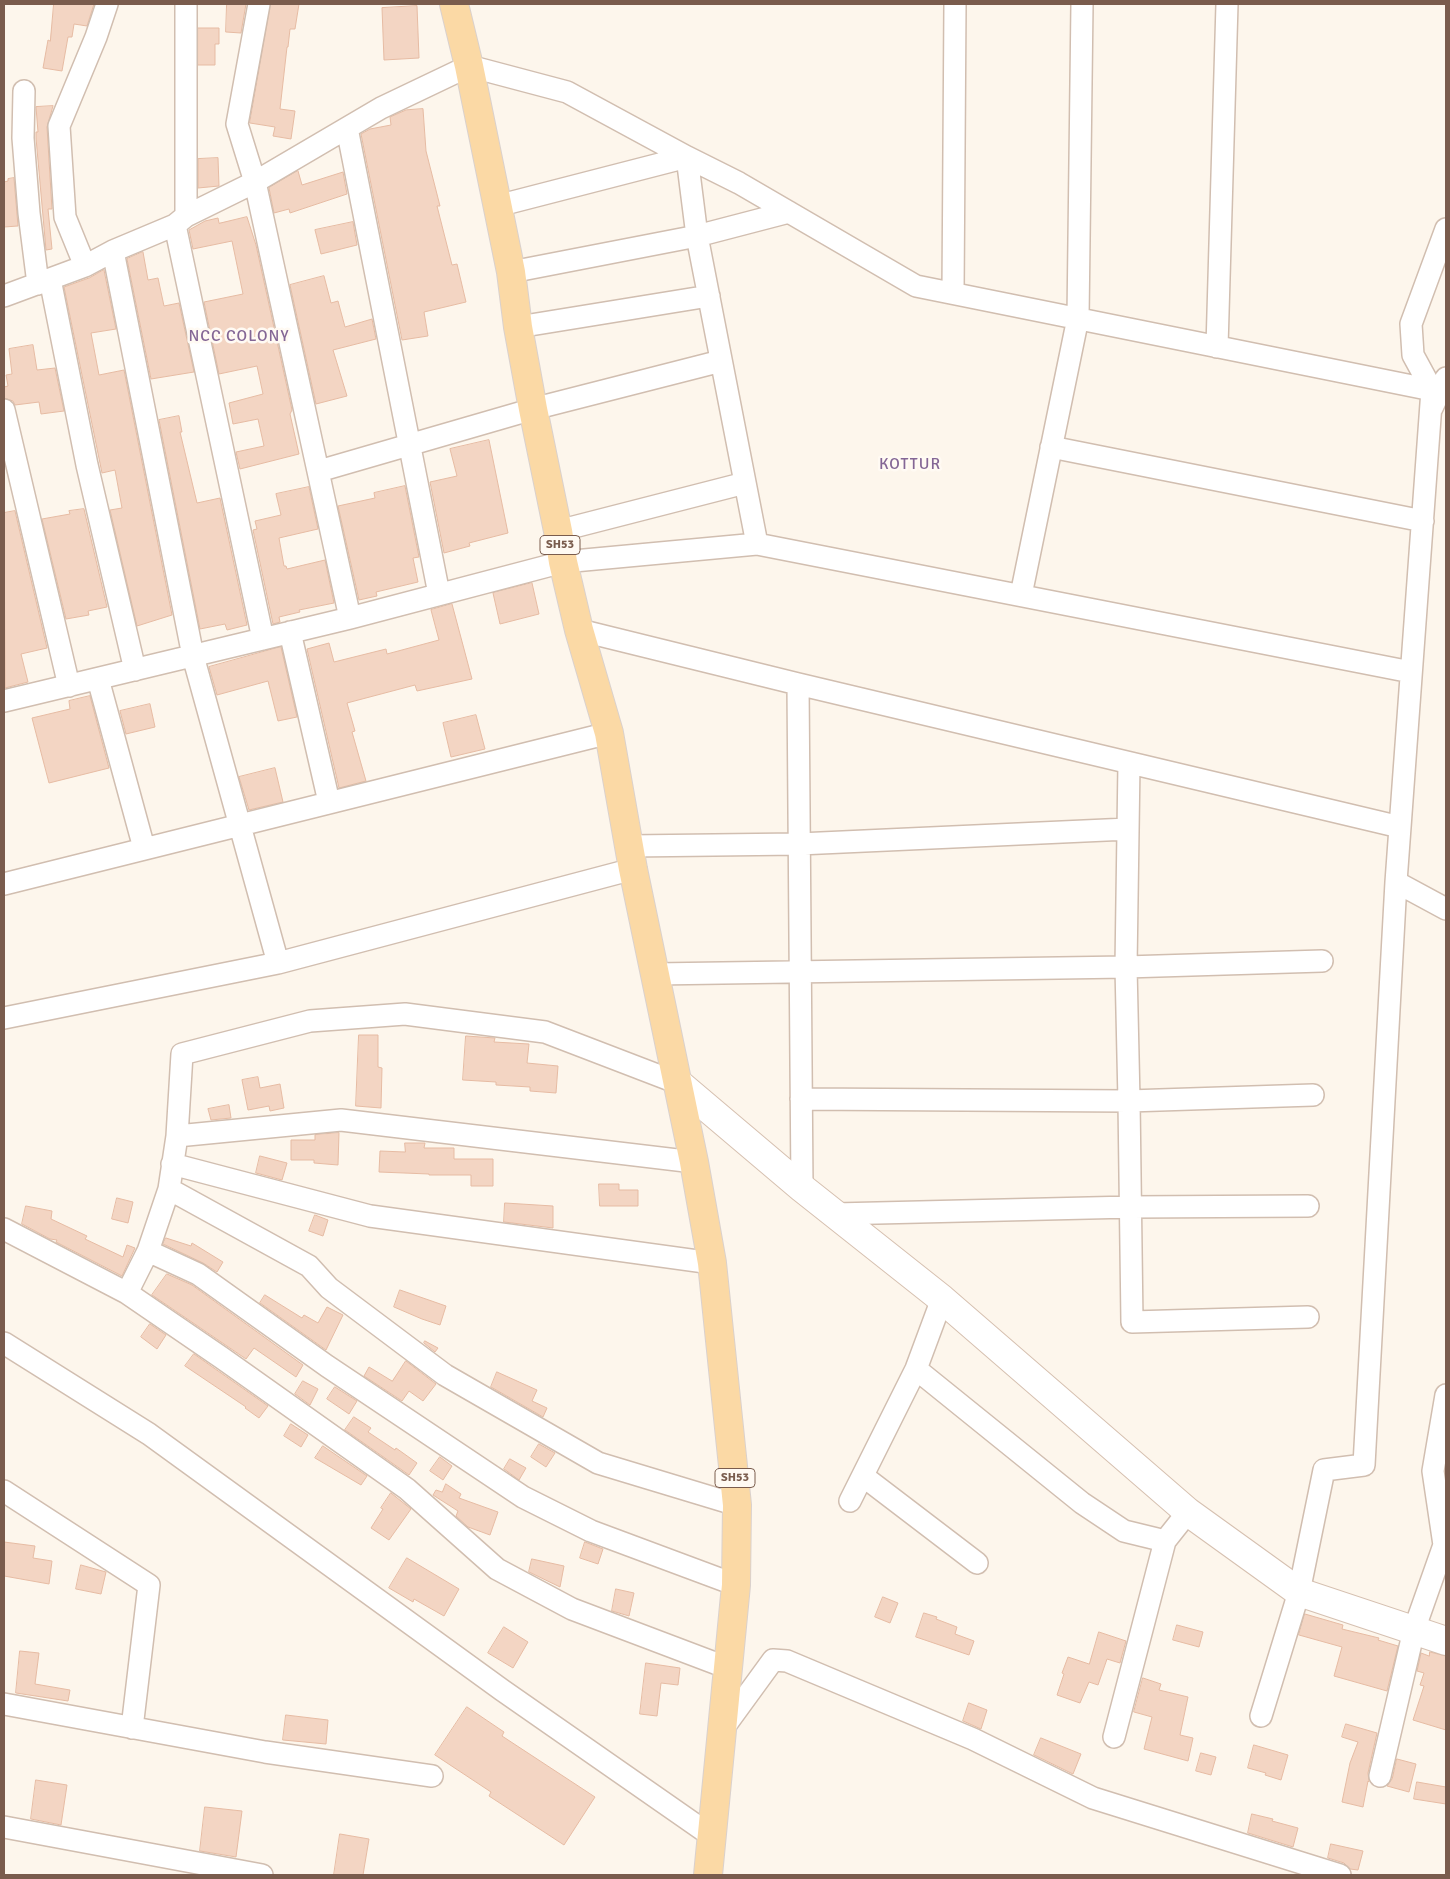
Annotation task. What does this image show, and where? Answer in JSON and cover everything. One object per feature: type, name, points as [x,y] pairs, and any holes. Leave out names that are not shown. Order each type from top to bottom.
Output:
[{"type":"main road","name":"SH53","points":[[454,4],[469,66],[511,272],[518,327],[563,562],[578,630],[609,734],[631,858],[694,1162],[712,1263],[737,1506],[736,1585],[708,1875]]},
{"type":"street","points":[[85,266],[65,217],[59,126],[96,37],[107,4]]},
{"type":"street","points":[[186,4],[180,220],[263,639]]},
{"type":"street","points":[[259,4],[237,124],[255,182],[350,618]]},
{"type":"street","points":[[953,293],[955,4]]},
{"type":"street","points":[[1020,595],[1078,318],[1082,4]]},
{"type":"street","points":[[1217,347],[1227,4]]},
{"type":"street","points":[[4,296],[85,266],[180,220],[255,182],[381,108],[469,66],[567,92],[687,158],[739,183],[916,286],[1436,393]]},
{"type":"street","points":[[24,91],[23,138],[29,213],[135,670]]},
{"type":"street","points":[[347,128],[439,594]]},
{"type":"street","points":[[497,206],[687,158]]},
{"type":"street","points":[[687,158],[697,236],[757,544]]},
{"type":"street","points":[[511,272],[697,236],[789,212]]},
{"type":"street","points":[[1260,1716],[1299,1592],[1324,1470],[1364,1465],[1396,882],[1423,521],[1436,393],[1413,355],[1411,324],[1446,230]]},
{"type":"street","points":[[113,251],[193,656],[278,963]]},
{"type":"street","points":[[518,327],[709,296]]},
{"type":"street","points":[[319,471],[533,409],[720,361]]},
{"type":"street","points":[[4,410],[69,686]]},
{"type":"street","points":[[1051,447],[1423,521]]},
{"type":"street","points":[[558,531],[745,483]]},
{"type":"street","points":[[4,701],[98,680],[350,618],[563,562],[757,544],[1411,672]]},
{"type":"street","points":[[578,630],[1400,827]]},
{"type":"street","points":[[290,632],[329,802]]},
{"type":"street","points":[[98,680],[144,848]]},
{"type":"street","points":[[798,684],[802,1188]]},
{"type":"street","points":[[4,884],[609,734]]},
{"type":"street","points":[[1129,763],[1126,967],[1130,1100],[1132,1322],[1308,1317]]},
{"type":"street","points":[[4,1018],[278,963],[631,858],[799,844],[1128,829]]},
{"type":"street","points":[[1396,882],[1446,909]]},
{"type":"street","points":[[655,974],[1126,967],[1322,961]]},
{"type":"street","points":[[127,1293],[148,1251],[169,1189],[177,1136],[182,1054],[310,1021],[405,1014],[545,1032],[678,1083],[802,1188],[942,1299],[1188,1512],[1299,1592],[1446,1641]]},
{"type":"street","points":[[801,1099],[1130,1100],[1313,1095]]},
{"type":"street","points":[[177,1136],[341,1120],[694,1162]]},
{"type":"street","points":[[172,1164],[370,1216],[712,1263]]},
{"type":"street","points":[[169,1189],[310,1266],[329,1288],[444,1375],[598,1463],[737,1506]]},
{"type":"street","points":[[835,1214],[1131,1207],[1308,1206]]},
{"type":"street","points":[[4,1229],[127,1293],[407,1489],[497,1569],[572,1610],[728,1668]]},
{"type":"street","points":[[148,1251],[198,1274],[327,1366],[524,1497],[591,1531],[736,1585]]},
{"type":"street","points":[[850,1501],[916,1368],[942,1299]]},
{"type":"street","points":[[4,1343],[149,1434],[502,1690],[712,1837]]},
{"type":"street","points":[[916,1368],[1082,1503],[1124,1531],[1165,1541]]},
{"type":"street","points":[[1380,1776],[1414,1630],[1445,1545],[1434,1471],[1446,1395]]},
{"type":"street","points":[[863,1476],[977,1563]]},
{"type":"street","points":[[4,1491],[149,1585],[132,1728]]},
{"type":"street","points":[[1114,1737],[1165,1541],[1188,1512]]},
{"type":"street","points":[[722,1730],[774,1660],[787,1662],[973,1739],[1093,1798],[1340,1875]]},
{"type":"street","points":[[4,1704],[265,1752],[432,1776]]},
{"type":"street","points":[[4,1827],[249,1874]]},
{"type":"building","points":[[54,4],[94,4],[87,26],[74,24],[72,37],[68,37],[62,71],[43,68],[48,40],[50,41]]},
{"type":"building","points":[[227,4],[246,4],[241,33],[226,32]]},
{"type":"building","points":[[271,4],[299,4],[295,29],[290,29],[280,109],[295,111],[291,139],[273,136],[275,127],[250,123]]},
{"type":"building","points":[[417,6],[419,58],[384,60],[382,8]]},
{"type":"building","points":[[198,28],[219,28],[219,44],[215,44],[215,65],[198,65]]},
{"type":"building","points":[[53,106],[47,127],[52,209],[48,209],[52,249],[46,250],[36,138],[36,132],[38,132],[36,107]]},
{"type":"building","points":[[423,109],[426,151],[440,206],[437,206],[452,265],[457,264],[466,302],[424,312],[428,336],[402,340],[361,134],[370,129],[391,125],[390,117],[406,110]]},
{"type":"building","points":[[218,158],[219,186],[198,188],[198,159]]},
{"type":"building","points":[[298,171],[302,185],[343,172],[347,194],[290,213],[289,209],[274,213],[269,188]]},
{"type":"building","points":[[14,178],[18,226],[4,227],[4,182]]},
{"type":"building","points":[[247,217],[256,245],[292,410],[290,414],[299,454],[240,469],[236,452],[264,446],[258,419],[233,424],[229,403],[263,394],[257,366],[219,374],[204,302],[243,294],[232,241],[193,249],[189,230],[205,221],[218,218],[219,223]]},
{"type":"building","points":[[353,222],[357,245],[321,254],[315,230]]},
{"type":"building","points":[[143,252],[148,280],[158,278],[164,306],[179,303],[194,372],[151,379],[127,259]]},
{"type":"building","points":[[104,270],[116,329],[91,333],[99,375],[124,370],[172,615],[137,626],[110,510],[122,508],[115,470],[102,473],[64,287]]},
{"type":"building","points":[[324,276],[331,303],[338,301],[345,327],[372,319],[376,339],[333,350],[347,396],[316,404],[290,285]]},
{"type":"building","points":[[33,345],[37,370],[55,368],[64,411],[41,414],[39,402],[15,405],[13,401],[4,398],[4,387],[8,386],[6,375],[12,374],[9,349]]},
{"type":"building","points":[[179,416],[182,432],[180,432],[197,503],[220,498],[247,625],[227,630],[225,624],[200,629],[159,420]]},
{"type":"building","points":[[489,440],[508,533],[469,543],[470,546],[444,553],[430,482],[457,476],[450,449]]},
{"type":"building","points":[[405,486],[419,557],[413,558],[418,582],[376,592],[377,596],[359,600],[338,506],[375,498],[374,493]]},
{"type":"building","points":[[309,487],[318,529],[279,538],[284,566],[287,569],[325,560],[334,603],[299,610],[300,612],[279,617],[280,622],[273,624],[253,530],[257,529],[255,521],[281,515],[276,494]]},
{"type":"building","points":[[84,509],[107,607],[88,611],[89,615],[66,619],[42,519],[70,514],[69,511]]},
{"type":"building","points":[[15,511],[47,648],[21,654],[28,682],[5,688],[4,513]]},
{"type":"building","points":[[532,583],[539,614],[500,624],[493,593]]},
{"type":"building","points":[[452,604],[472,679],[417,691],[415,685],[347,703],[355,731],[352,732],[366,781],[339,788],[307,649],[329,643],[334,662],[386,649],[387,654],[439,640],[431,610]]},
{"type":"building","points":[[281,647],[297,717],[278,721],[268,681],[217,695],[209,667]]},
{"type":"building","points":[[90,696],[109,768],[49,783],[32,718],[70,709],[69,701]]},
{"type":"building","points":[[150,704],[155,727],[126,734],[120,711]]},
{"type":"building","points":[[476,715],[485,749],[451,757],[443,723]]},
{"type":"building","points":[[275,768],[283,802],[249,810],[239,777]]},
{"type":"building","points":[[359,1035],[378,1035],[378,1067],[382,1068],[381,1108],[356,1106]]},
{"type":"building","points":[[466,1036],[495,1038],[494,1042],[529,1044],[527,1063],[558,1066],[556,1093],[530,1091],[530,1087],[496,1085],[496,1082],[463,1080]]},
{"type":"building","points":[[258,1077],[260,1088],[280,1084],[284,1108],[270,1111],[269,1106],[248,1110],[242,1080]]},
{"type":"building","points":[[229,1105],[231,1118],[211,1120],[208,1109]]},
{"type":"building","points":[[339,1133],[338,1165],[314,1163],[314,1160],[291,1160],[291,1140],[315,1140],[315,1135]]},
{"type":"building","points":[[405,1143],[425,1143],[424,1148],[454,1148],[454,1159],[493,1159],[493,1186],[471,1186],[471,1175],[379,1172],[380,1151],[405,1152]]},
{"type":"building","points":[[260,1156],[287,1163],[282,1180],[256,1173]]},
{"type":"building","points":[[599,1184],[619,1184],[619,1190],[638,1190],[638,1206],[600,1206]]},
{"type":"building","points":[[117,1198],[133,1202],[128,1223],[112,1219]]},
{"type":"building","points":[[505,1203],[553,1206],[553,1228],[504,1222]]},
{"type":"building","points":[[26,1206],[52,1211],[51,1219],[87,1236],[85,1239],[123,1257],[127,1245],[135,1248],[122,1276],[56,1242],[57,1240],[50,1239],[22,1224]]},
{"type":"building","points":[[315,1215],[328,1220],[323,1236],[309,1231]]},
{"type":"building","points":[[166,1238],[191,1246],[192,1243],[223,1262],[217,1272],[203,1263],[163,1244]]},
{"type":"building","points":[[167,1274],[192,1285],[303,1365],[296,1377],[254,1348],[246,1359],[152,1295]]},
{"type":"building","points":[[400,1290],[446,1306],[440,1325],[394,1307]]},
{"type":"building","points":[[265,1295],[302,1318],[304,1315],[318,1323],[327,1307],[343,1315],[326,1350],[260,1303]]},
{"type":"building","points":[[150,1324],[166,1335],[157,1349],[141,1337]]},
{"type":"building","points":[[425,1341],[438,1348],[435,1352],[424,1343]]},
{"type":"building","points":[[194,1354],[268,1406],[259,1418],[246,1407],[185,1366]]},
{"type":"building","points":[[406,1361],[436,1384],[423,1401],[409,1391],[402,1401],[364,1376],[369,1367],[392,1381]]},
{"type":"building","points":[[497,1372],[537,1390],[532,1401],[547,1408],[543,1417],[491,1387]]},
{"type":"building","points":[[303,1381],[318,1389],[310,1405],[295,1394]]},
{"type":"building","points":[[335,1387],[357,1401],[349,1414],[327,1399]]},
{"type":"building","points":[[354,1417],[371,1428],[368,1432],[417,1463],[409,1475],[345,1430]]},
{"type":"building","points":[[291,1424],[308,1435],[301,1447],[284,1436]]},
{"type":"building","points":[[539,1444],[555,1453],[546,1467],[531,1457]]},
{"type":"building","points":[[323,1446],[367,1476],[361,1485],[315,1458]]},
{"type":"building","points":[[440,1457],[452,1466],[443,1480],[430,1471]]},
{"type":"building","points":[[510,1459],[526,1468],[519,1480],[504,1469]]},
{"type":"building","points":[[446,1484],[461,1494],[459,1498],[498,1512],[490,1535],[468,1527],[456,1516],[458,1511],[433,1495],[436,1490],[442,1492]]},
{"type":"building","points":[[391,1493],[411,1509],[389,1540],[371,1528]]},
{"type":"building","points":[[4,1542],[35,1546],[33,1558],[52,1561],[49,1584],[4,1576]]},
{"type":"building","points":[[585,1542],[603,1549],[598,1564],[580,1558]]},
{"type":"building","points":[[407,1558],[459,1589],[444,1616],[414,1599],[413,1602],[389,1588]]},
{"type":"building","points":[[532,1559],[564,1566],[560,1587],[529,1572]]},
{"type":"building","points":[[81,1565],[106,1572],[101,1594],[76,1589]]},
{"type":"building","points":[[616,1589],[634,1593],[629,1616],[612,1611]]},
{"type":"building","points":[[883,1597],[898,1603],[890,1623],[875,1617]]},
{"type":"building","points":[[924,1613],[957,1627],[955,1634],[974,1641],[969,1655],[916,1637]]},
{"type":"building","points":[[1305,1614],[1343,1625],[1342,1629],[1379,1638],[1378,1640],[1398,1646],[1387,1691],[1334,1676],[1342,1647],[1299,1635]]},
{"type":"building","points":[[1177,1625],[1203,1632],[1199,1647],[1173,1640]]},
{"type":"building","points":[[504,1627],[528,1642],[513,1668],[488,1653]]},
{"type":"building","points":[[1099,1632],[1126,1641],[1120,1663],[1107,1659],[1098,1685],[1089,1682],[1080,1703],[1057,1695],[1068,1657],[1089,1664]]},
{"type":"building","points":[[20,1651],[39,1653],[35,1684],[70,1690],[68,1701],[16,1693]]},
{"type":"building","points":[[1430,1652],[1446,1656],[1446,1730],[1413,1720],[1424,1686],[1420,1685],[1424,1673],[1417,1671],[1421,1653],[1429,1656]]},
{"type":"building","points":[[646,1663],[680,1668],[678,1685],[661,1683],[657,1716],[640,1714]]},
{"type":"building","points":[[1143,1678],[1161,1684],[1159,1690],[1188,1697],[1180,1735],[1193,1738],[1188,1761],[1144,1749],[1152,1717],[1134,1712]]},
{"type":"building","points":[[969,1703],[987,1710],[981,1729],[963,1721]]},
{"type":"building","points":[[467,1707],[504,1732],[502,1736],[595,1797],[564,1845],[489,1796],[491,1792],[435,1755]]},
{"type":"building","points":[[286,1715],[328,1720],[326,1744],[283,1740]]},
{"type":"building","points":[[1346,1724],[1377,1733],[1363,1807],[1342,1802],[1350,1763],[1358,1742],[1342,1737]]},
{"type":"building","points":[[1041,1738],[1081,1754],[1073,1774],[1034,1755]]},
{"type":"building","points":[[1254,1745],[1288,1755],[1281,1780],[1248,1768]]},
{"type":"building","points":[[1201,1753],[1216,1757],[1211,1775],[1196,1771]]},
{"type":"building","points":[[1397,1759],[1416,1764],[1409,1792],[1387,1786],[1392,1779]]},
{"type":"building","points":[[36,1780],[67,1785],[61,1825],[31,1819]]},
{"type":"building","points":[[1417,1782],[1446,1787],[1446,1804],[1414,1799]]},
{"type":"building","points":[[205,1807],[242,1811],[236,1857],[200,1851]]},
{"type":"building","points":[[1252,1814],[1298,1828],[1293,1847],[1248,1833]]},
{"type":"building","points":[[340,1834],[369,1839],[363,1875],[334,1875]]},
{"type":"building","points":[[1331,1844],[1363,1851],[1358,1870],[1350,1869],[1344,1863],[1328,1858]]},
{"type":"district","name":"NCC COLONY","points":[[239,337]]},
{"type":"district","name":"KOTTUR","points":[[910,465]]}]
